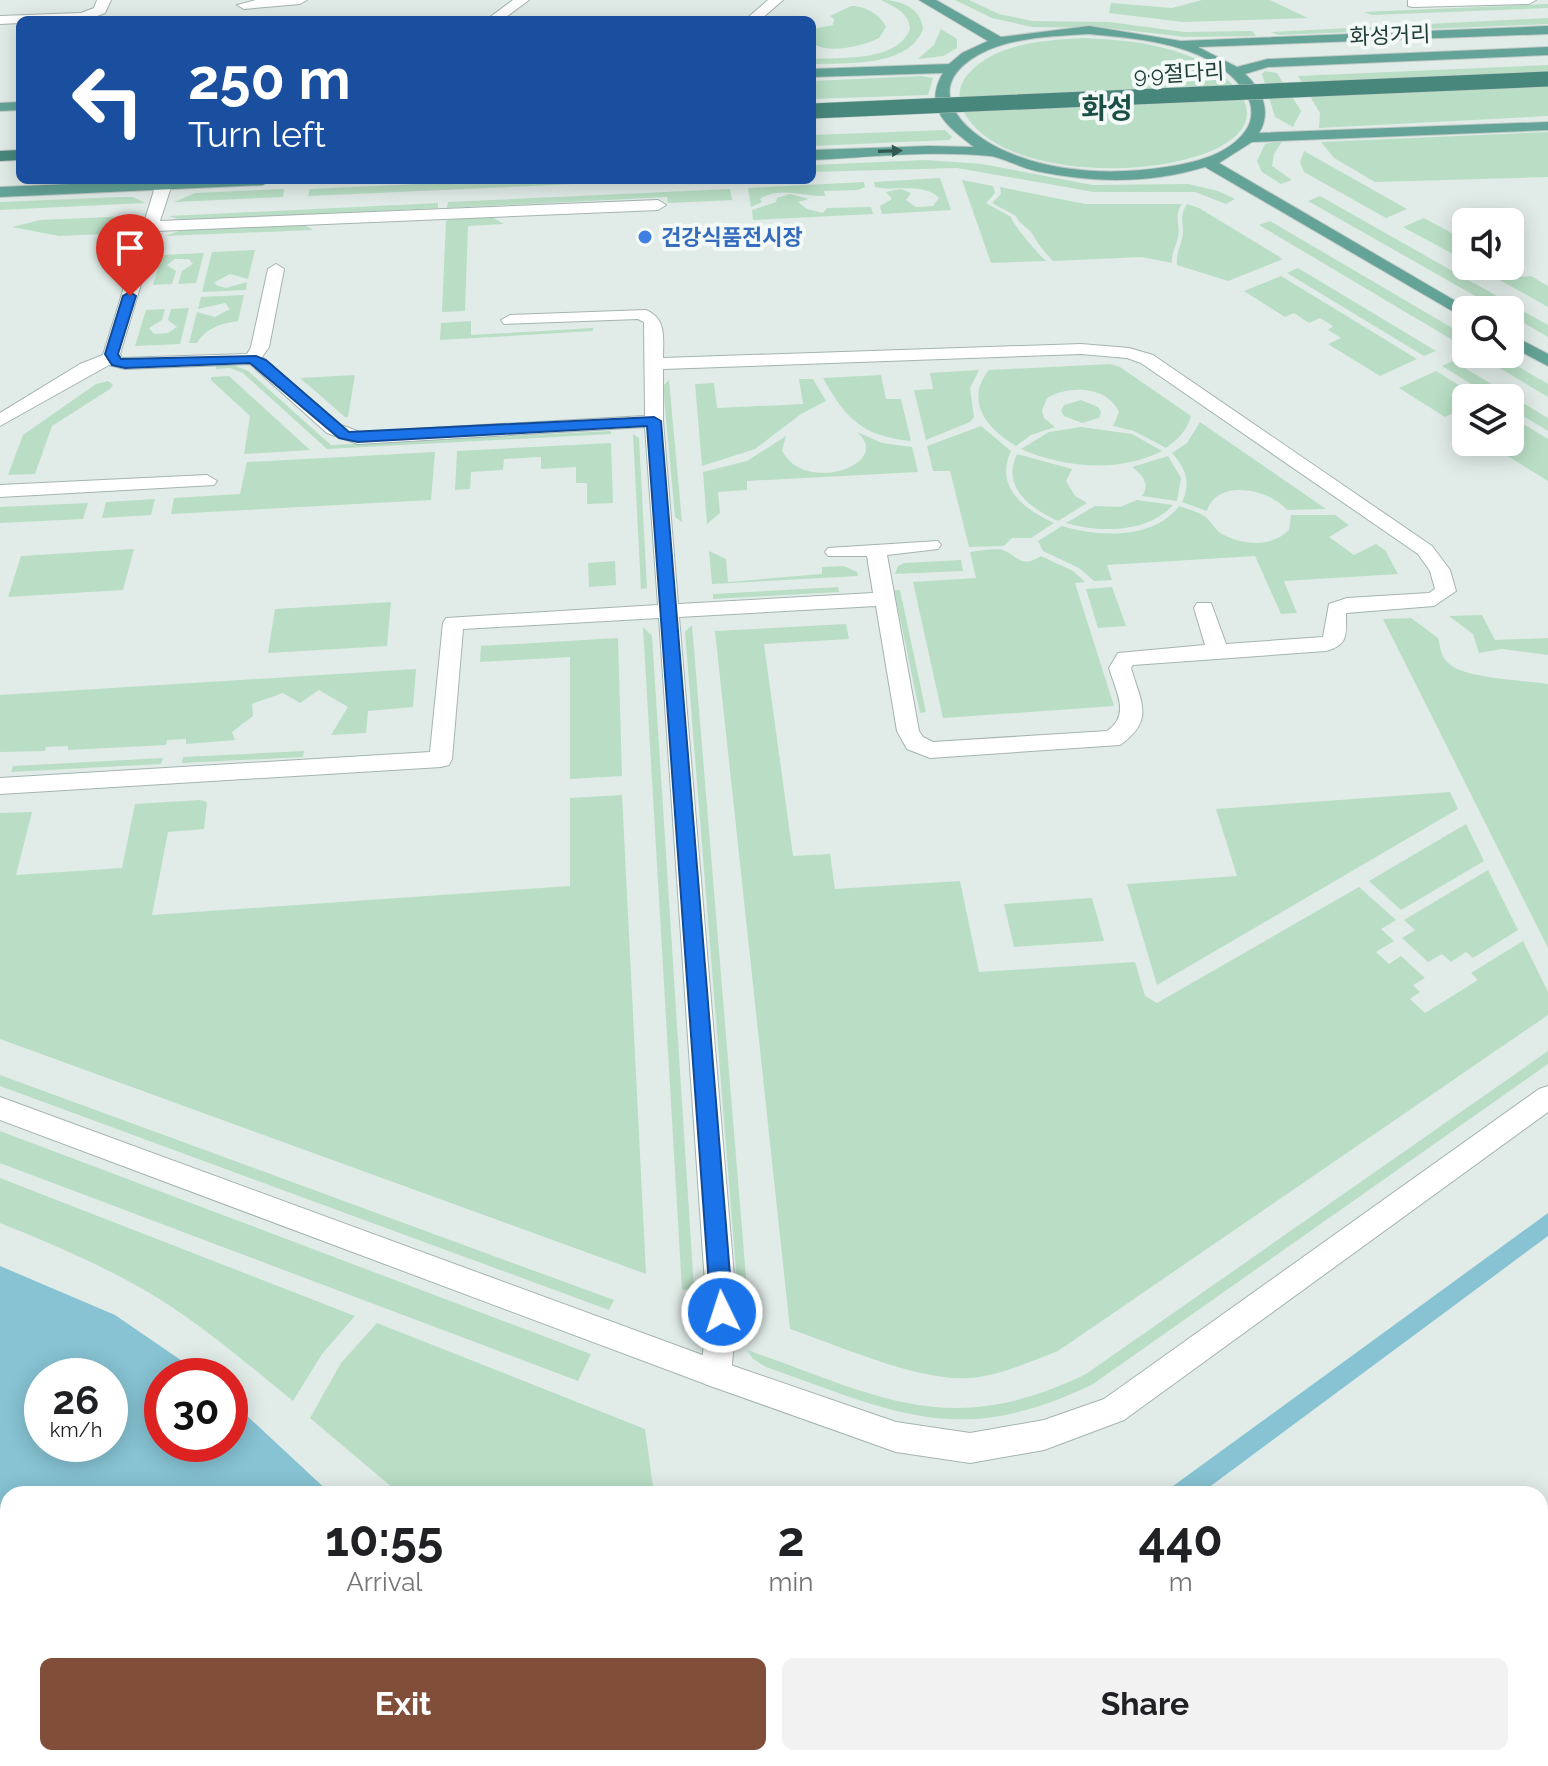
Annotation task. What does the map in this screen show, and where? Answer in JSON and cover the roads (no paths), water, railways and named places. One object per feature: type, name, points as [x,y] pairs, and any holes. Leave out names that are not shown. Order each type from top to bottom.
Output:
[{"type":"highway","name":"9·9절다리","points":[[816,111],[1548,79]]},
{"type":"highway","name":"9·9절다리","points":[[816,122],[1548,91]]},
{"type":"main road","points":[[926,0],[1000,42]]},
{"type":"main road","points":[[1089,30],[1169,43],[1207,56],[1236,73],[1253,93],[1258,105],[1255,128],[1234,149],[1207,162],[1151,175],[1094,175],[1039,166],[998,153],[973,139],[948,116],[941,91],[952,68],[978,50],[1040,33],[1089,30]]},
{"type":"main road","name":"화성거리","points":[[1169,43],[1548,30]]},
{"type":"main road","points":[[1207,56],[1548,41]]},
{"type":"main road","name":"화성거리","points":[[1236,73],[1251,65],[1268,63],[1548,51]]},
{"type":"main road","points":[[816,73],[952,68]]},
{"type":"main road","points":[[1247,138],[1548,126]]},
{"type":"main road","points":[[816,155],[929,150],[998,153]]},
{"type":"main road","points":[[1207,162],[1452,306]]},
{"type":"main road","points":[[0,192],[164,184]]},
{"type":"main road","points":[[1524,347],[1548,361]]},
{"type":"street","points":[[85,16],[100,10],[104,0]]},
{"type":"street","points":[[244,3],[300,0]]},
{"type":"street","points":[[499,16],[522,0]]},
{"type":"street","points":[[757,16],[776,0]]},
{"type":"street","points":[[1413,3],[1529,0]]},
{"type":"street","points":[[111,358],[164,184]]},
{"type":"street","points":[[152,226],[658,205]]},
{"type":"street","points":[[252,359],[260,347],[276,269]]},
{"type":"street","points":[[510,320],[640,314],[650,318],[654,324],[654,421],[722,1312],[716,1374]]},
{"type":"street","points":[[654,364],[1081,349],[1129,353],[1147,359],[1425,550],[1440,570],[1446,591],[1442,597],[1347,605],[1336,609],[1336,640],[1326,644],[1126,658],[1120,668],[1133,714],[1128,728],[1112,739],[930,750],[915,743],[908,731],[876,549]]},
{"type":"street","points":[[0,421],[86,368],[111,358],[125,364],[252,359],[262,363],[334,429],[358,438],[654,421]]},
{"type":"street","points":[[0,491],[207,481]]},
{"type":"street","points":[[835,552],[931,545]]},
{"type":"street","points":[[0,786],[441,759],[453,623],[884,599]]},
{"type":"street","points":[[1204,608],[1217,650]]},
{"type":"street","points":[[0,1108],[716,1374],[896,1437],[970,1448],[1044,1435],[1113,1410],[1548,1097]]},
{"type":"water","points":[[1548,1213],[1548,1236],[1211,1486],[1173,1486]]},
{"type":"water","points":[[0,1266],[115,1315],[178,1358],[144,1358],[144,1462],[248,1462],[248,1417],[322,1486],[0,1486]]},
{"type":"place","name":"건강식품전시장","points":[[645,237]]},
{"type":"district","name":"화성","points":[[1107,108]]}]
